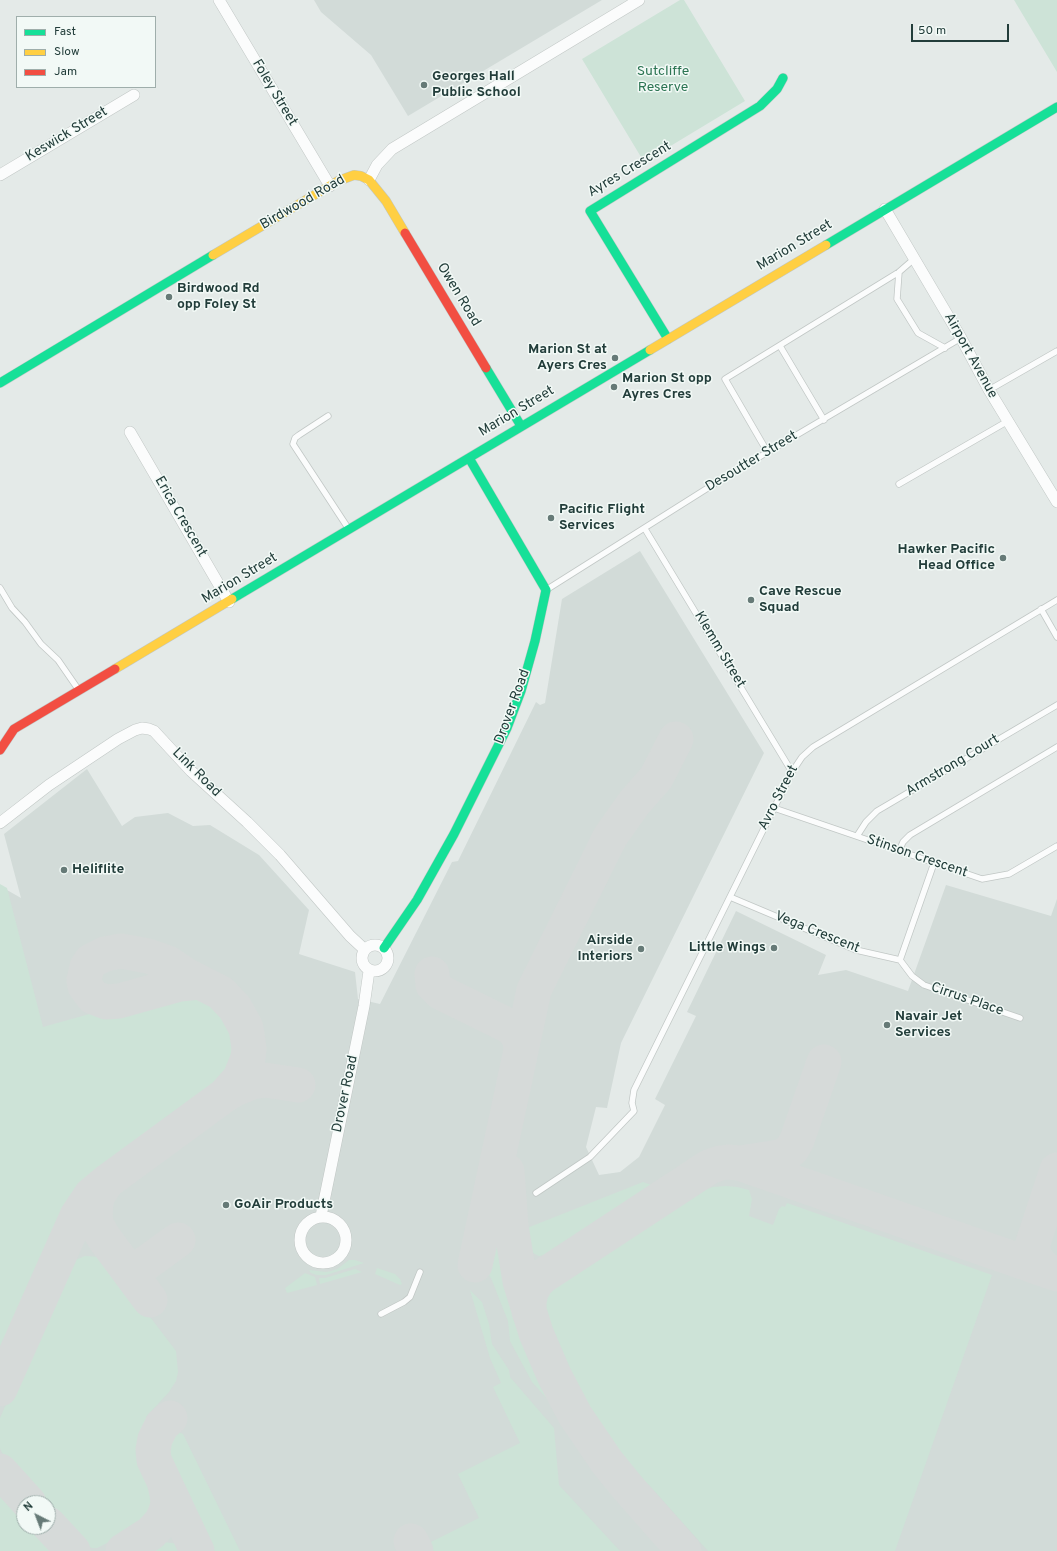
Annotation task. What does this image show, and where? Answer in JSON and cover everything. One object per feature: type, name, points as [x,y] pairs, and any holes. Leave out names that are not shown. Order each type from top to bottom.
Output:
[{"type":"street","name":"Foley Street","points":[[219,0],[330,186]]},
{"type":"street","points":[[369,180],[377,165],[392,149],[639,0]]},
{"type":"street","name":"Ayres Crescent","points":[[668,338],[590,211],[760,106],[777,89],[783,78]]},
{"type":"street","name":"Keswick Street","points":[[0,175],[134,95]]},
{"type":"street","name":"Marion Street","points":[[0,750],[14,729],[1057,107]]},
{"type":"street","name":"Birdwood Road","points":[[0,383],[346,177],[354,175],[361,176],[369,180]]},
{"type":"street","name":"Owen Road","points":[[369,180],[386,201],[521,426]]},
{"type":"street","name":"Airport Avenue","points":[[885,209],[962,338],[989,390],[1057,502]]},
{"type":"street","name":"Erica Crescent","points":[[130,432],[229,602]]},
{"type":"street","points":[[469,458],[546,590]]},
{"type":"street","name":"Drover Road","points":[[384,948],[417,900],[454,834],[507,728],[521,691],[535,641],[546,590]]},
{"type":"street","name":"Link Road","points":[[0,823],[49,785],[118,739],[135,730],[142,728],[149,729],[154,731],[190,771],[247,822],[280,855],[350,936],[364,949]]},
{"type":"street","points":[[376,944],[384,948],[388,956],[386,965],[379,970],[369,971],[361,957],[364,949],[367,946],[376,944]]},
{"type":"street","name":"Drover Road","points":[[322,1216],[364,1006],[369,971]]},
{"type":"street","points":[[322,1216],[336,1220],[345,1231],[346,1238],[346,1246],[338,1258],[324,1264],[307,1258],[303,1253],[299,1241],[305,1224],[310,1220],[322,1216]]},
{"type":"lane","points":[[768,452],[725,379],[899,272],[914,259]]},
{"type":"lane","points":[[899,272],[897,299],[918,333],[945,348]]},
{"type":"lane","name":"Desoutter Street","points":[[546,590],[715,484],[962,338]]},
{"type":"lane","points":[[780,346],[824,420]]},
{"type":"lane","points":[[989,390],[1057,351]]},
{"type":"lane","points":[[328,416],[295,438],[293,444],[350,530]]},
{"type":"lane","points":[[899,484],[1008,420]]},
{"type":"lane","name":"Klemm Street","points":[[645,528],[792,772]]},
{"type":"lane","points":[[0,588],[12,608],[25,622],[43,648],[58,660],[80,690]]},
{"type":"lane","name":"Avro Street","points":[[536,1193],[590,1157],[634,1111],[632,1103],[634,1090],[792,772],[802,757],[813,747],[1057,600]]},
{"type":"lane","points":[[1041,610],[1057,637]]},
{"type":"lane","name":"Armstrong Court","points":[[857,836],[866,822],[877,811],[1057,705]]},
{"type":"lane","points":[[900,851],[903,842],[910,835],[1057,747]]},
{"type":"lane","name":"Stinson Crescent","points":[[774,808],[982,879],[1009,874],[1057,846]]},
{"type":"lane","points":[[900,960],[934,863]]},
{"type":"lane","name":"Vega Crescent","points":[[730,897],[856,950],[900,960]]},
{"type":"lane","name":"Cirrus Place","points":[[900,960],[912,976],[924,985],[1020,1018]]},
{"type":"lane","points":[[380,1314],[404,1302],[410,1297],[420,1272]]},
{"type":"shaded area","name":"Georges Hall Public School","points":[[314,0],[602,0],[408,116],[371,55],[321,12]]},
{"type":"shaded area","points":[[640,551],[764,753],[621,1043],[607,1108],[596,1107],[586,1147],[599,1175],[620,1172],[639,1157],[665,1105],[655,1099],[696,1016],[687,1012],[736,911],[826,955],[818,975],[846,970],[908,991],[946,885],[1051,916],[1057,899],[1057,1551],[0,1551],[0,886],[21,898],[4,834],[87,769],[122,826],[135,817],[168,813],[193,826],[210,825],[259,855],[309,910],[299,954],[355,972],[358,999],[380,1004],[452,862],[458,861],[536,702],[540,705],[545,703],[562,599]]},
{"type":"green space","name":"Sutcliffe Reserve","points":[[680,0],[684,0],[745,101],[644,162],[582,59]]},
{"type":"green space","points":[[1014,0],[1057,0],[1057,72]]},
{"type":"green space","points":[[0,884],[7,888],[43,1027],[182,988],[196,989],[218,999],[237,1023],[242,1038],[241,1052],[236,1067],[224,1083],[89,1180],[73,1197],[0,1362]]},
{"type":"green space","points":[[643,1182],[654,1186],[652,1189],[552,1254],[539,1256],[527,1247],[524,1235],[527,1228]]},
{"type":"green space","points":[[726,1186],[749,1190],[752,1199],[749,1216],[773,1225],[779,1209],[782,1206],[785,1207],[787,1203],[992,1275],[895,1551],[708,1551],[649,1485],[636,1479],[621,1462],[587,1412],[560,1359],[543,1313],[544,1299],[553,1287],[700,1191],[713,1187]]},
{"type":"green space","points":[[493,1241],[502,1251],[511,1291],[526,1340],[556,1409],[532,1382],[510,1341],[508,1321],[488,1274]]},
{"type":"green space","points":[[85,1256],[99,1257],[112,1267],[176,1351],[178,1372],[176,1381],[169,1392],[146,1417],[151,1423],[144,1435],[142,1455],[145,1468],[155,1491],[155,1506],[152,1513],[147,1518],[115,1539],[97,1548],[92,1548],[84,1544],[56,1514],[56,1495],[38,1495],[8,1463],[0,1448],[0,1418],[64,1270],[73,1261]]},
{"type":"green space","points":[[349,1260],[364,1263],[326,1275],[317,1275],[311,1273],[309,1270],[326,1272],[331,1271],[337,1269]]},
{"type":"green space","points":[[377,1268],[395,1274],[400,1279],[402,1284],[400,1285],[375,1274]]},
{"type":"green space","points":[[355,1269],[362,1272],[320,1284],[319,1278],[325,1278]]},
{"type":"green space","points":[[305,1273],[315,1277],[317,1285],[287,1293],[285,1288]]},
{"type":"green space","points":[[470,1290],[482,1302],[489,1324],[492,1344],[509,1370],[510,1377],[554,1428],[559,1485],[620,1551],[425,1551],[427,1544],[479,1518],[458,1474],[520,1443],[493,1387],[501,1383],[490,1358]]},
{"type":"green space","points":[[176,1431],[183,1434],[240,1551],[209,1551],[165,1459],[165,1441],[167,1437]]},
{"type":"green space","points":[[0,1488],[16,1505],[16,1535],[43,1535],[57,1551],[0,1551]]},
{"type":"green space","points":[[164,1542],[178,1544],[185,1551],[149,1551]]},
{"type":"taxiway","points":[[475,1265],[534,990],[610,837],[634,803],[656,778],[676,739]]},
{"type":"taxiway","points":[[199,982],[180,984],[119,1001],[106,1002],[93,997],[85,986],[84,980],[87,967],[91,961],[105,954],[121,951],[148,956],[168,963],[184,974],[221,993],[235,1008],[246,1028],[249,1048],[248,1058],[240,1078],[225,1095]]},
{"type":"taxiway","points":[[432,974],[433,985],[440,992],[511,1027],[517,1034],[520,1041],[521,1050]]},
{"type":"taxiway","points":[[740,1163],[779,1157],[792,1149],[797,1140],[824,1062]]},
{"type":"taxiway","points":[[0,1389],[77,1216],[91,1195],[109,1180],[235,1089],[252,1082],[265,1080],[298,1085]]},
{"type":"taxiway","points":[[529,1312],[531,1292],[536,1283],[543,1276],[709,1167],[728,1162],[739,1163],[1057,1274]]},
{"type":"taxiway","points":[[1048,1271],[1036,1259],[1033,1250],[1033,1243],[1057,1170]]},
{"type":"taxiway","points":[[507,1171],[511,1226],[520,1281],[536,1333],[554,1375],[575,1415],[607,1462],[684,1551]]},
{"type":"taxiway","points":[[106,1183],[98,1195],[96,1203],[95,1217],[97,1226],[104,1238],[150,1300]]},
{"type":"taxiway","points":[[131,1274],[178,1240]]},
{"type":"taxiway","points":[[170,1418],[162,1425],[155,1439],[153,1450],[154,1460],[197,1551]]},
{"type":"taxiway","points":[[0,1471],[22,1495]]},
{"type":"taxiway","points":[[123,1551],[151,1533],[161,1522],[168,1504],[165,1485]]},
{"type":"taxiway","points":[[56,1533],[73,1551]]},
{"type":"taxiway","points":[[411,1541],[416,1551]]},
{"type":"traffic: fast","points":[[668,339],[590,211],[760,106],[777,89],[783,78]]},
{"type":"traffic: fast","points":[[826,245],[1057,107]]},
{"type":"traffic: fast","points":[[0,383],[213,255]]},
{"type":"traffic: fast","points":[[232,599],[650,350]]},
{"type":"traffic: fast","points":[[486,368],[521,426]]},
{"type":"traffic: fast","points":[[384,948],[417,900],[454,834],[507,728],[521,691],[535,641],[546,590],[469,458]]},
{"type":"traffic: slow","points":[[213,255],[338,181],[354,175],[361,176],[369,180],[386,201],[405,233]]},
{"type":"traffic: slow","points":[[650,350],[826,245]]},
{"type":"traffic: slow","points":[[115,669],[232,599]]},
{"type":"traffic: jam","points":[[405,233],[486,368]]},
{"type":"traffic: jam","points":[[0,750],[14,729],[115,669]]},
{"type":"place","name":"Georges Hall Public School","points":[[424,85]]},
{"type":"place","name":"Birdwood Rd opp Foley St","points":[[169,297]]},
{"type":"place","name":"Marion St at Ayers Cres","points":[[615,358]]},
{"type":"place","name":"Marion St opp Ayres Cres","points":[[614,387]]},
{"type":"place","name":"Pacific Flight Services","points":[[551,518]]},
{"type":"place","name":"Hawker Pacific Head Office","points":[[1003,558]]},
{"type":"place","name":"Cave Rescue Squad","points":[[751,600]]},
{"type":"place","name":"Heliflite","points":[[64,870]]},
{"type":"place","name":"Little Wings","points":[[774,948]]},
{"type":"place","name":"Airside Interiors","points":[[641,949]]},
{"type":"place","name":"Navair Jet Services","points":[[887,1025]]},
{"type":"place","name":"GoAir Products","points":[[226,1205]]}]
